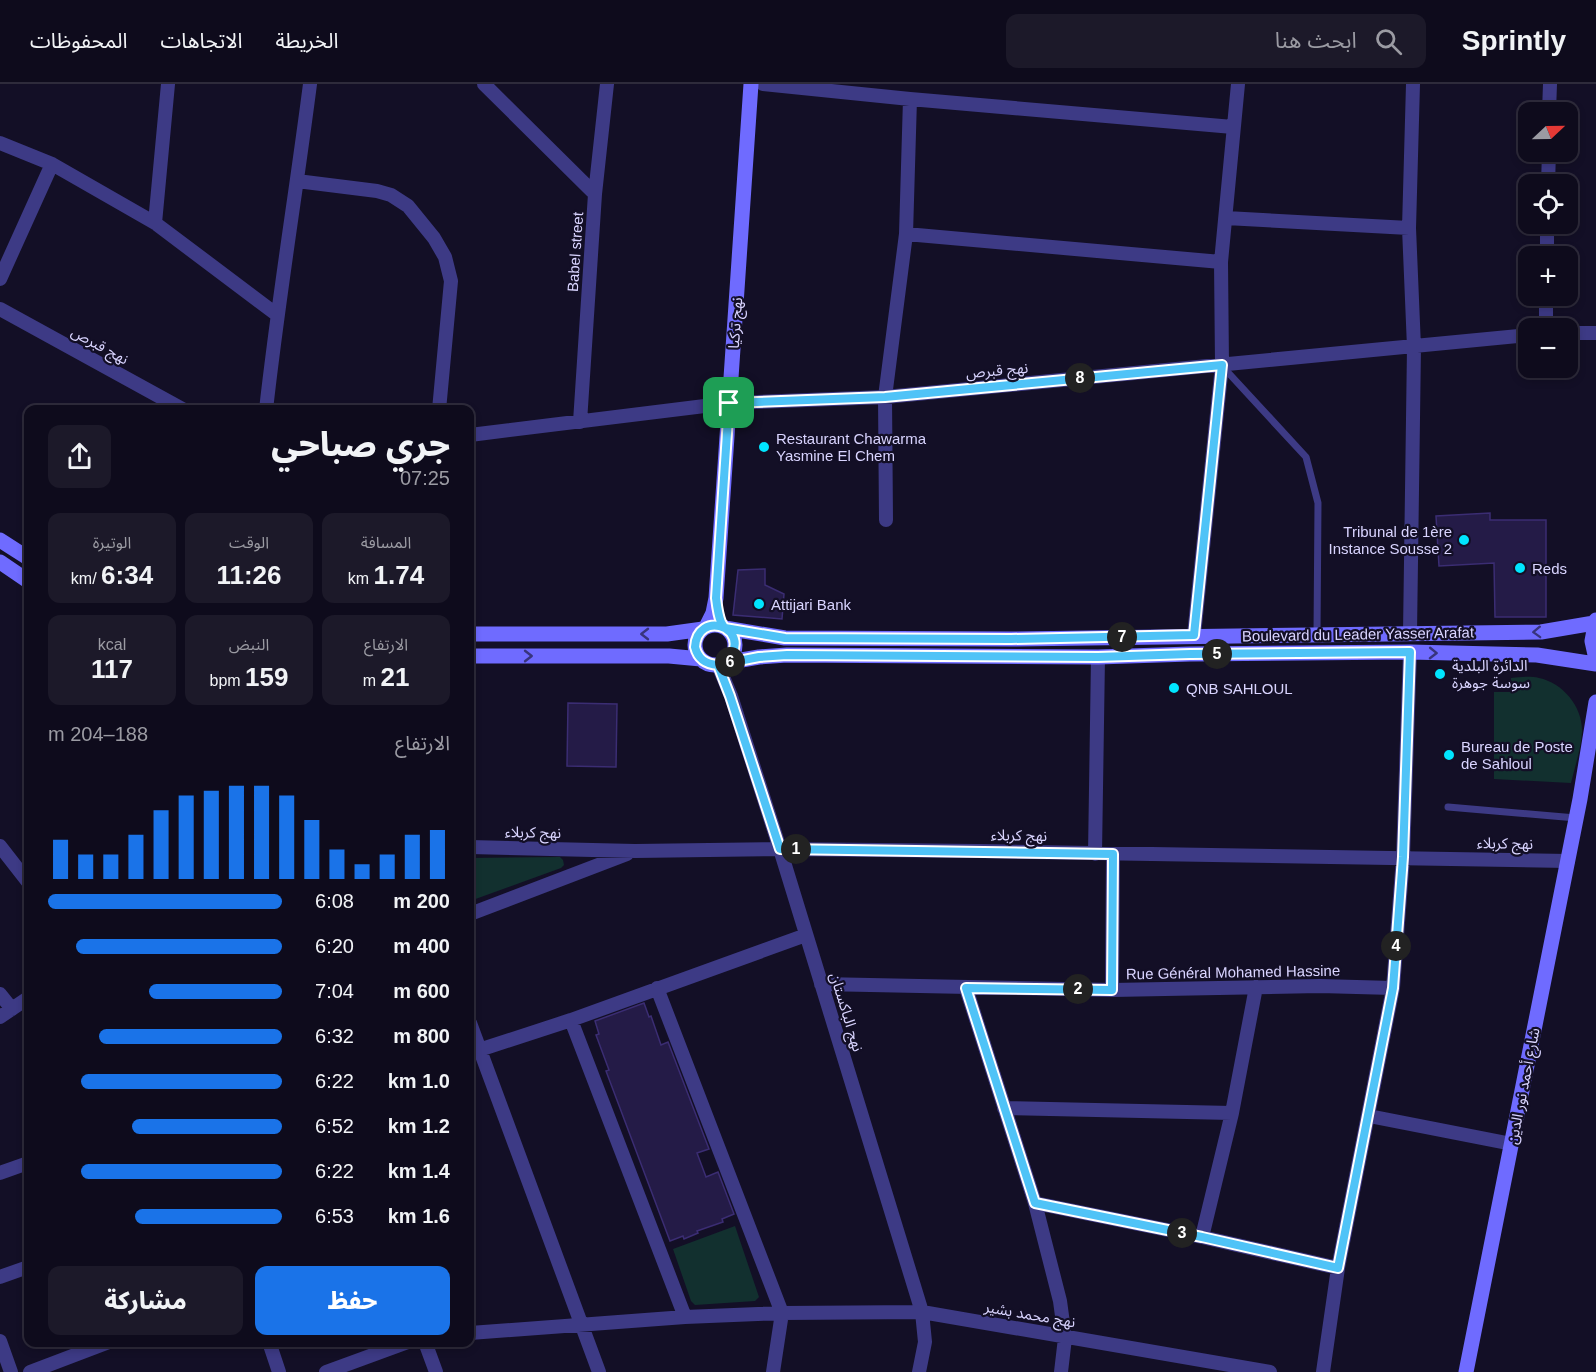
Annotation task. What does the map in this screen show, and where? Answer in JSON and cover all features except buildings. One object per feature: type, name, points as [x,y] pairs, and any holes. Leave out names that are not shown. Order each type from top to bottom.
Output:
[{"type":"main road","name":"نهج تركيا","points":[[704,628],[712,613],[716,598],[751,84]]},
{"type":"main road","points":[[0,540],[24,555]]},
{"type":"main road","points":[[0,562],[24,578]]},
{"type":"main road","name":"نهج تركيا","points":[[716,598],[724,627]]},
{"type":"main road","name":"Boulevard du Leader Yasser Arafat","points":[[724,627],[785,638],[1011,639],[1542,632],[1595,622]]},
{"type":"main road","points":[[1595,622],[1592,641],[1596,659]]},
{"type":"main road","points":[[474,634],[667,634],[714,625],[724,627],[733,637],[734,648],[732,654],[721,664],[712,664],[701,659],[669,656],[474,656]]},
{"type":"main road","points":[[701,659],[697,653],[695,640],[704,628]]},
{"type":"main road","name":"Boulevard du Leader Yasser Arafat","points":[[721,664],[759,657],[787,655],[1098,657],[1410,652],[1537,656],[1596,664]]},
{"type":"main road","name":"شارع أحمد نور الدين","points":[[1466,1372],[1568,861],[1596,702]]},
{"type":"main road","name":"شارع أحمد نور الدين","points":[[1580,799],[1596,772]]},
{"type":"street","points":[[155,223],[168,84]]},
{"type":"street","points":[[267,405],[276,314],[310,84]]},
{"type":"street","points":[[484,84],[595,194]]},
{"type":"street","name":"Babel street","points":[[580,422],[595,194],[607,84]]},
{"type":"street","points":[[763,84],[1233,128]]},
{"type":"street","points":[[1194,635],[1222,365],[1221,262],[1238,84]]},
{"type":"street","points":[[1410,633],[1414,347],[1409,228],[1413,84]]},
{"type":"street","points":[[1549,102],[1550,84]]},
{"type":"street","points":[[886,520],[885,397],[906,234],[910,99]]},
{"type":"street","points":[[0,143],[52,164],[155,223],[276,314]]},
{"type":"street","points":[[0,279],[52,164]]},
{"type":"street","points":[[297,181],[377,190],[391,195],[408,206],[435,238],[445,257],[451,281],[439,405]]},
{"type":"street","points":[[1226,218],[1409,228]]},
{"type":"street","points":[[906,234],[1221,262]]},
{"type":"street","name":"نهج قبرص","points":[[0,309],[175,405]]},
{"type":"street","points":[[1578,333],[1596,333]]},
{"type":"street","name":"نهج قبرص","points":[[474,435],[729,403],[885,397],[1518,336]]},
{"type":"street","points":[[1323,1372],[1338,1268],[1393,988],[1403,857],[1410,652]]},
{"type":"street","points":[[1095,854],[1098,657]]},
{"type":"street","name":"نهج الباكستان","points":[[721,664],[922,1312],[925,1342],[919,1372]]},
{"type":"street","points":[[0,846],[24,877]]},
{"type":"street","name":"نهج كربلاء","points":[[474,847],[635,851],[780,849],[1568,861]]},
{"type":"street","points":[[474,912],[635,851]]},
{"type":"street","points":[[1112,990],[1113,854]]},
{"type":"street","points":[[479,1050],[571,1020],[806,935]]},
{"type":"street","name":"Rue Général Mohamed Hassine","points":[[821,984],[1112,990],[1320,986],[1393,988]]},
{"type":"street","points":[[1202,1237],[1232,1113],[1256,987]]},
{"type":"street","points":[[657,988],[782,1313],[773,1372]]},
{"type":"street","points":[[966,988],[1035,1203],[1064,1317],[1065,1338],[1061,1372]]},
{"type":"street","points":[[0,994],[12,1009]]},
{"type":"street","points":[[0,1017],[24,1001]]},
{"type":"street","points":[[571,1020],[685,1317]]},
{"type":"street","points":[[474,1035],[599,1372]]},
{"type":"street","points":[[1004,1108],[1232,1113]]},
{"type":"street","points":[[1369,1116],[1512,1144]]},
{"type":"street","points":[[0,1173],[24,1164]]},
{"type":"street","points":[[1035,1203],[1338,1268]]},
{"type":"street","points":[[0,1277],[24,1268]]},
{"type":"street","name":"نهج محمد بشير","points":[[474,1334],[685,1317],[782,1313],[922,1312],[1270,1372]]},
{"type":"street","points":[[0,1341],[11,1372]]},
{"type":"street","points":[[30,1372],[96,1347]]},
{"type":"street","points":[[271,1347],[279,1372]]},
{"type":"street","points":[[326,1372],[394,1347]]},
{"type":"street","points":[[427,1347],[436,1372]]},
{"type":"lane","points":[[1222,365],[1306,457],[1318,503],[1317,634]]},
{"type":"lane","points":[[1448,807],[1576,818]]},
{"type":"green space","points":[[1532,677],[1548,681],[1563,691],[1575,705],[1582,732],[1571,783],[1494,779],[1494,692],[1511,692],[1511,678]]},
{"type":"green space","points":[[560,857],[564,865],[474,900],[474,858]]},
{"type":"green space","points":[[735,1226],[759,1297],[755,1301],[695,1305],[691,1301],[673,1249]]},
{"type":"place","name":"Restaurant Chawarma Yasmine El Chem","points":[[764,447]]},
{"type":"place","name":"Tribunal de 1ère Instance Sousse 2","points":[[1464,540]]},
{"type":"place","name":"Reds","points":[[1520,568]]},
{"type":"place","name":"Attijari Bank","points":[[759,604]]},
{"type":"place","name":"الدائرة البلدية سوسة جوهرة","points":[[1440,674]]},
{"type":"place","name":"QNB SAHLOUL","points":[[1174,688]]},
{"type":"place","name":"Bureau de Poste de Sahloul","points":[[1449,755]]},
{"type":"route","points":[[729,403],[716,598],[720,620],[723,626],[733,637],[734,648],[729,659],[718,665],[780,849],[1113,854],[1112,990],[966,988],[1035,1203],[1338,1268],[1393,988],[1403,857],[1410,652],[1098,657],[787,655],[759,657],[718,665],[706,663],[701,659],[695,647],[698,634],[706,627],[714,625],[723,626],[757,634],[785,638],[1011,639],[1194,635],[1222,365],[885,397],[729,403]]}]
